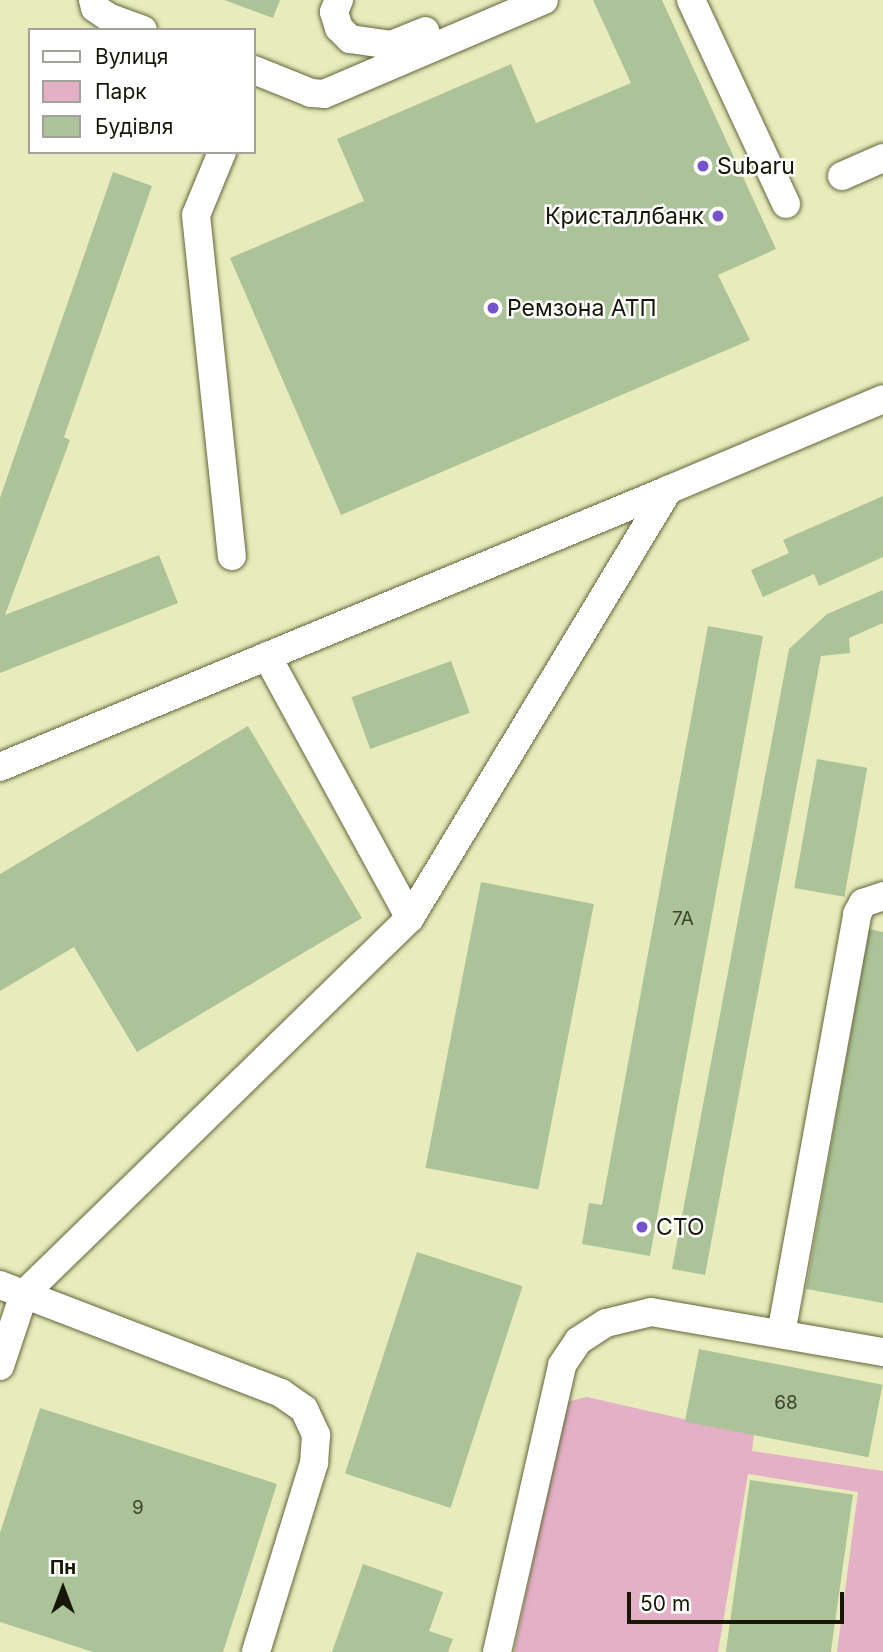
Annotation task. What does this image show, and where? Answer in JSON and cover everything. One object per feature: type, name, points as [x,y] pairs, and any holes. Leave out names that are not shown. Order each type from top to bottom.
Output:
[{"type":"lane","points":[[93,0],[95,8],[110,18],[138,28]]},
{"type":"lane","points":[[339,0],[334,12],[339,28],[351,39],[391,45],[499,0]]},
{"type":"lane","points":[[256,72],[311,93],[324,94],[544,0]]},
{"type":"lane","points":[[691,0],[786,204]]},
{"type":"lane","points":[[221,154],[196,215],[232,556]]},
{"type":"lane","points":[[842,176],[883,158]]},
{"type":"lane","points":[[0,767],[668,491],[883,399]]},
{"type":"lane","points":[[0,1366],[12,1289],[410,918],[668,491]]},
{"type":"lane","points":[[267,656],[410,918]]},
{"type":"lane","points":[[781,1334],[857,914],[863,903],[883,895]]},
{"type":"lane","points":[[12,1289],[281,1393],[304,1409],[316,1435],[314,1463],[256,1652]]},
{"type":"lane","points":[[497,1652],[562,1365],[578,1341],[606,1323],[651,1312],[883,1352]]},
{"type":"green space","points":[[587,1397],[754,1435],[752,1451],[883,1471],[883,1652],[837,1652],[858,1492],[748,1474],[718,1652],[514,1652],[566,1402]]},
{"type":"building","points":[[224,0],[280,0],[273,18]]},
{"type":"building","name":"Ремзона АТП","points":[[593,0],[662,0],[776,249],[718,275],[750,340],[341,515],[230,258],[364,201],[337,139],[511,64],[536,123],[631,83]]},
{"type":"building","points":[[113,172],[152,186],[64,437],[70,440],[5,615],[159,555],[178,603],[0,673],[0,498]]},
{"type":"building","points":[[883,496],[883,557],[819,586],[814,574],[763,597],[751,570],[789,553],[783,540]]},
{"type":"building","points":[[883,590],[883,623],[849,638],[850,653],[821,656],[705,1275],[672,1269],[789,649],[827,614]]},
{"type":"building","points":[[708,626],[763,636],[650,1256],[582,1244],[589,1203],[602,1205]]},
{"type":"building","points":[[451,661],[470,713],[370,749],[351,697]]},
{"type":"building","points":[[248,726],[362,918],[137,1052],[74,947],[0,991],[0,874]]},
{"type":"building","points":[[817,759],[867,768],[844,897],[794,888]]},
{"type":"building","points":[[481,882],[594,904],[538,1190],[425,1168]]},
{"type":"building","points":[[869,929],[883,932],[883,1303],[806,1289]]},
{"type":"building","points":[[417,1252],[523,1286],[451,1508],[345,1474]]},
{"type":"building","points":[[699,1349],[883,1385],[868,1457],[685,1422]]},
{"type":"building","points":[[40,1408],[277,1484],[223,1652],[93,1652],[0,1622],[0,1533]]},
{"type":"building","points":[[750,1480],[853,1494],[831,1652],[726,1652]]},
{"type":"building","points":[[363,1564],[443,1592],[429,1631],[453,1639],[448,1652],[332,1652]]},
{"type":"place","name":"Subaru","points":[[703,166]]},
{"type":"place","name":"Кристаллбанк","points":[[718,216]]},
{"type":"place","name":"Ремзона АТП","points":[[493,308]]},
{"type":"place","name":"СТО","points":[[642,1227]]}]
